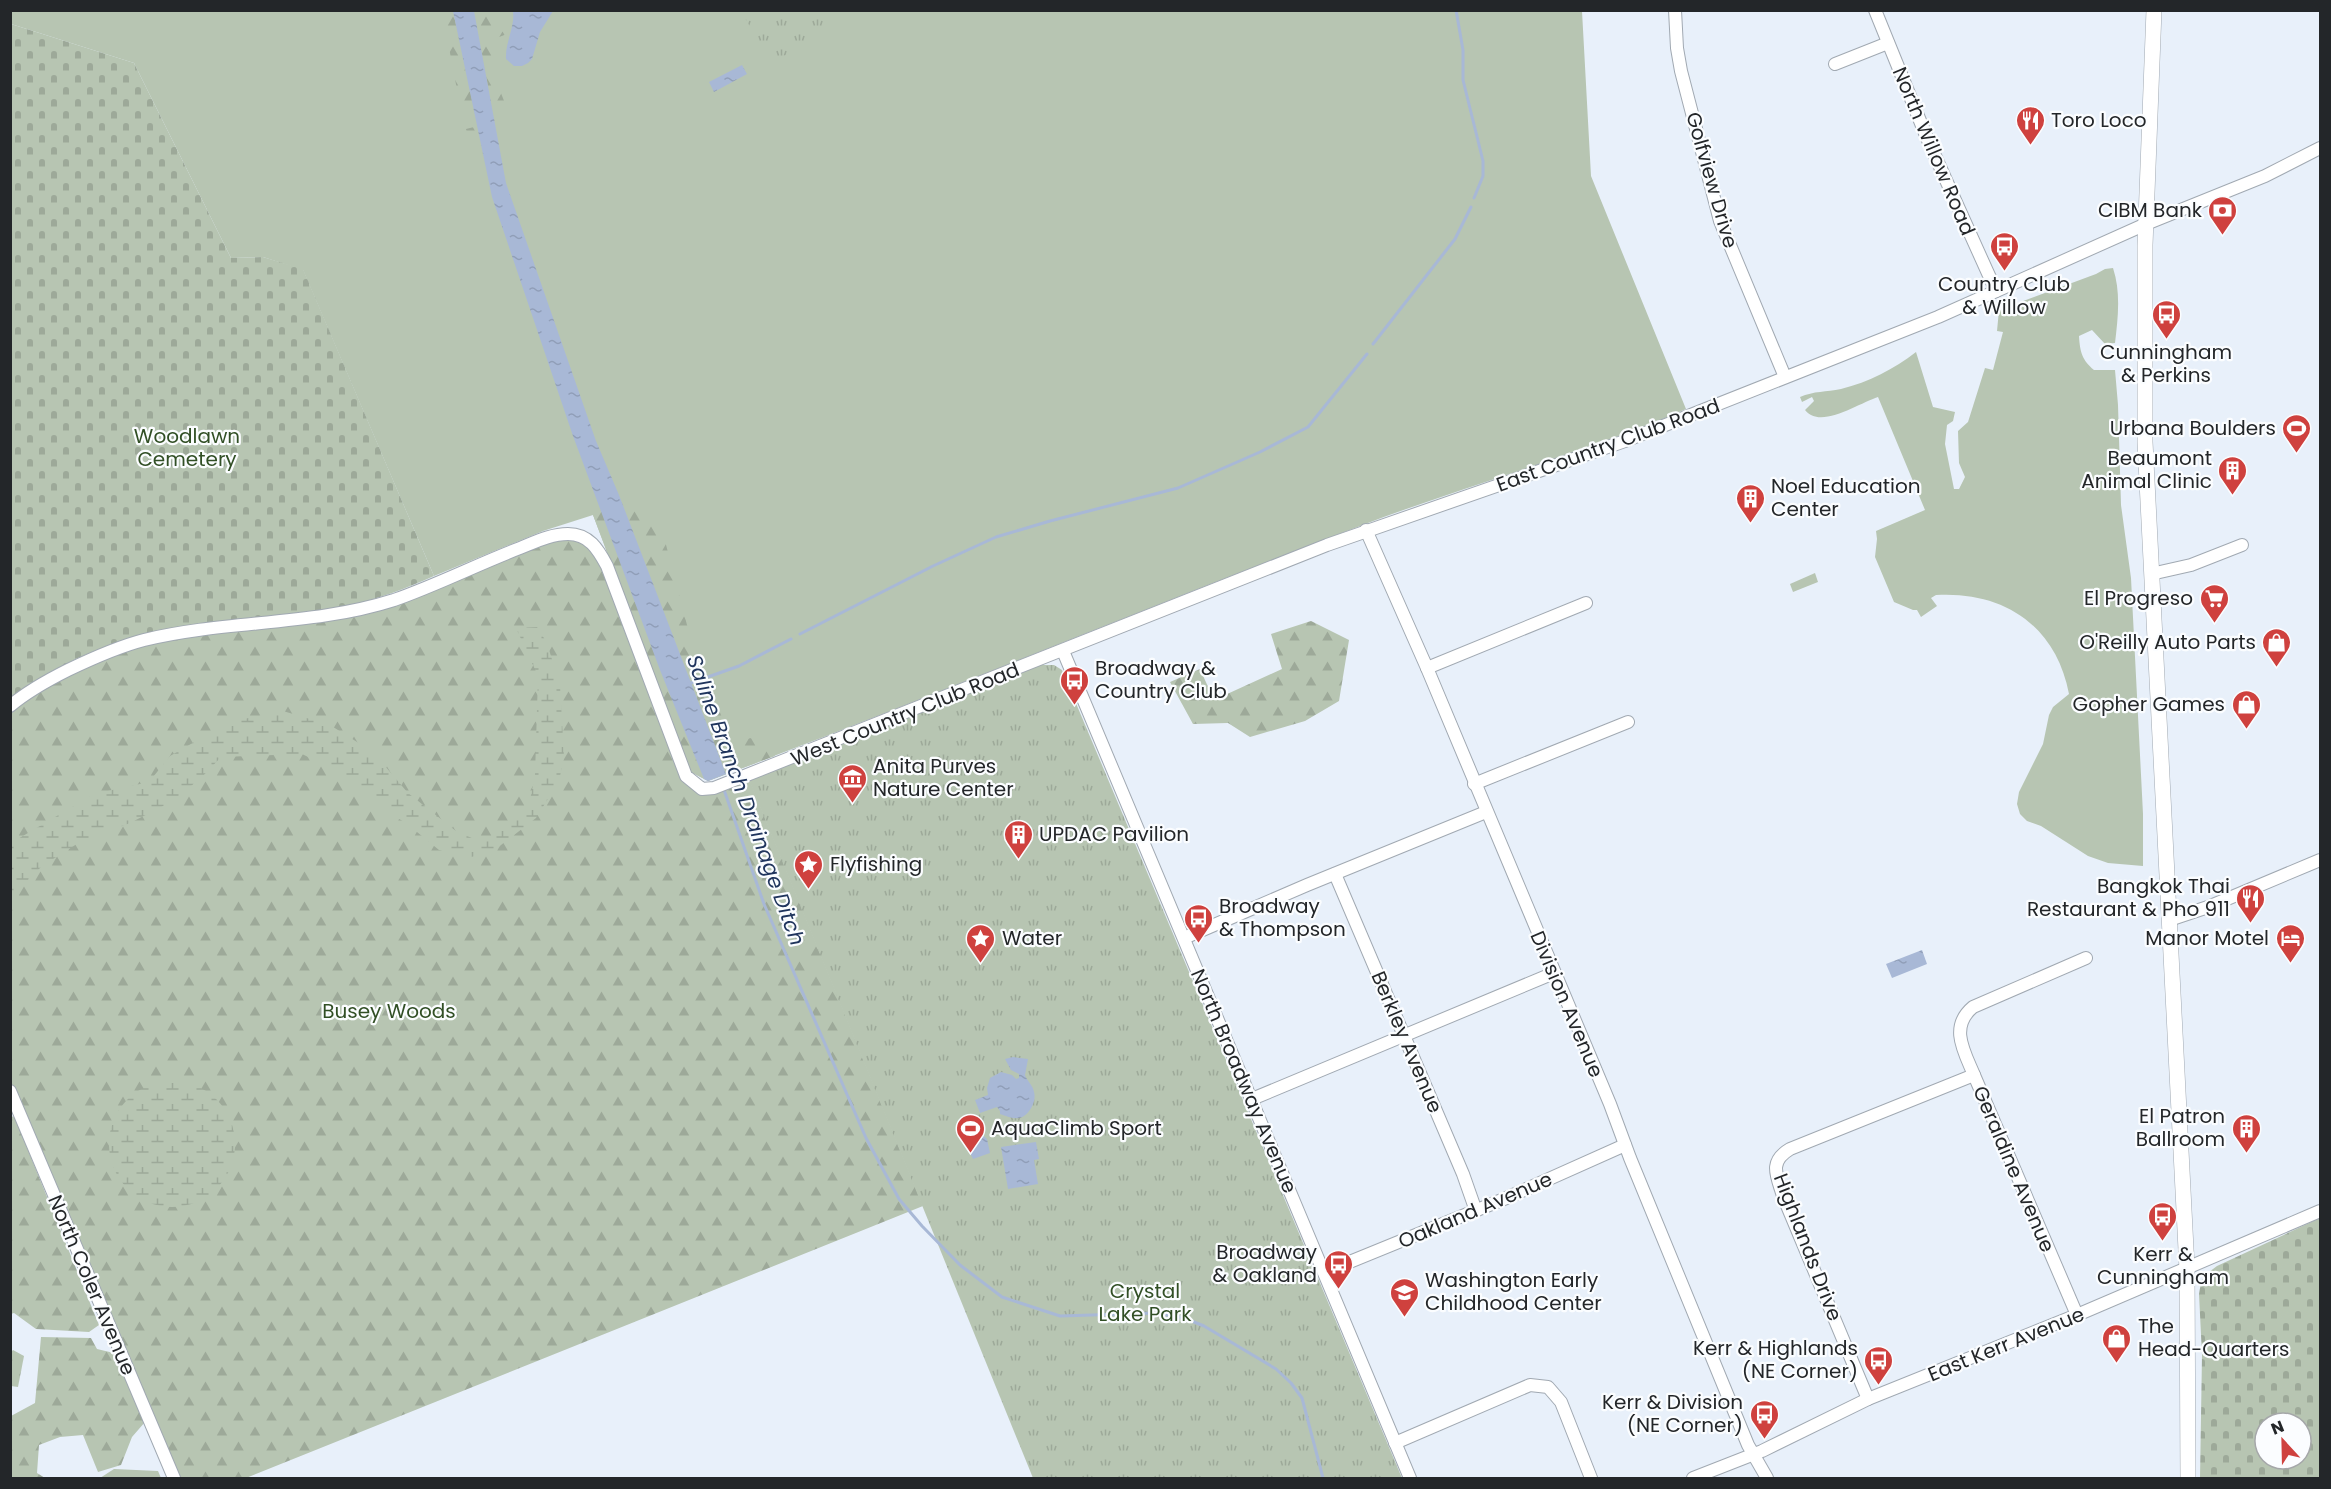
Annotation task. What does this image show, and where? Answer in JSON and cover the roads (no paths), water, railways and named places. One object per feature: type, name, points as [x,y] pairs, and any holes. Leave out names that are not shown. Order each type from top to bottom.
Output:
[{"type":"main road","points":[[2154,10],[2146,224],[2145,442],[2187,1269],[2188,1479]]},
{"type":"street","name":"Golfview Drive","points":[[1675,10],[1681,71],[1714,204],[1785,377]]},
{"type":"street","name":"North Willow Road","points":[[1875,10],[1927,138],[1996,291]]},
{"type":"street","points":[[1835,64],[1888,43]]},
{"type":"street","name":"East Country Club Road","points":[[1063,651],[1366,530],[1558,466],[1938,317],[2146,224],[2265,176],[2320,148]]},
{"type":"street","name":"Division Avenue","points":[[1366,530],[1427,668],[1753,1454],[1767,1479]]},
{"type":"street","name":"West Country Club Road","points":[[10,706],[38,686],[117,648],[190,631],[352,612],[435,584],[539,540],[568,534],[589,540],[607,566],[686,776],[702,789],[725,785],[1063,651]]},
{"type":"street","points":[[2151,573],[2191,565],[2242,545]]},
{"type":"street","points":[[1427,668],[1586,603]]},
{"type":"street","name":"North Broadway Avenue","points":[[1063,651],[1410,1479]]},
{"type":"street","points":[[1474,784],[1628,722]]},
{"type":"street","points":[[1184,938],[1486,812]]},
{"type":"street","points":[[2169,920],[2320,860]]},
{"type":"street","name":"Berkley Avenue","points":[[1335,874],[1463,1174],[1476,1211]]},
{"type":"street","name":"Geraldine Avenue","points":[[2077,1315],[1959,1035],[1961,1021],[1973,1007],[2086,958]]},
{"type":"street","points":[[1252,1099],[1554,973]]},
{"type":"street","name":"Highlands Drive","points":[[1868,1399],[1783,1196],[1775,1172],[1778,1160],[1790,1149],[1974,1075]]},
{"type":"street","name":"North Coler Avenue","points":[[10,1091],[174,1479]]},
{"type":"street","name":"Oakland Avenue","points":[[1325,1272],[1476,1211],[1625,1146]]},
{"type":"street","name":"East Kerr Avenue","points":[[1693,1479],[1753,1454],[1868,1399],[2077,1315],[2320,1211]]},
{"type":"street","points":[[1395,1443],[1520,1387],[1543,1385],[1561,1402],[1591,1479]]},
{"type":"water","points":[[453,11],[474,11],[506,183],[596,441],[726,774],[708,781],[704,779],[660,670],[573,436],[492,197]]},
{"type":"water","points":[[513,11],[553,11],[540,32],[532,59],[522,66],[514,66],[506,59]]},
{"type":"water","points":[[742,65],[747,74],[714,92],[709,82]]},
{"type":"water","points":[[1922,950],[1927,964],[1892,978],[1886,964]]},
{"type":"water","points":[[1013,1057],[1028,1059],[1025,1075],[1035,1096],[1031,1108],[1026,1115],[1019,1118],[1000,1114],[997,1107],[980,1113],[975,1100],[988,1095],[987,1088],[990,1078],[1001,1072],[1012,1075],[1016,1079],[1019,1078],[1019,1074],[1011,1070],[1005,1059]]},
{"type":"water","points":[[977,1130],[987,1139],[990,1153],[973,1159],[965,1142]]},
{"type":"water","points":[[1036,1142],[1039,1159],[1034,1160],[1038,1184],[1008,1189],[1001,1147]]},
{"type":"waterway","points":[[1456,10],[1463,50],[1463,80],[1483,161],[1483,176],[1474,198]]},
{"type":"waterway","points":[[1373,344],[1455,239],[1471,207]]},
{"type":"waterway","points":[[800,634],[933,566],[996,537],[1178,488],[1260,452],[1308,427],[1367,354]]},
{"type":"waterway","points":[[688,684],[739,666],[791,639]]},
{"type":"waterway","name":"Saline Branch Drainage Ditch","points":[[723,787],[764,904],[866,1138],[899,1199],[922,1226],[960,1265],[1002,1297],[1060,1316],[1156,1313],[1184,1318],[1204,1326],[1276,1369],[1291,1383],[1302,1398],[1323,1478]]},
{"type":"place","name":"Toro Loco","points":[[2030,146]]},
{"type":"place","name":"CIBM Bank","points":[[2223,236]]},
{"type":"place","name":"Country Club & Willow","points":[[2004,272]]},
{"type":"place","name":"Cunningham & Perkins","points":[[2166,340]]},
{"type":"place","name":"Urbana Boulders","points":[[2297,454]]},
{"type":"place","name":"Beaumont Animal Clinic","points":[[2233,496]]},
{"type":"place","name":"Noel Education Center","points":[[1750,524]]},
{"type":"place","name":"El Progreso","points":[[2214,624]]},
{"type":"place","name":"O'Reilly Auto Parts","points":[[2277,668]]},
{"type":"place","name":"Broadway & Country Club","points":[[1074,706]]},
{"type":"place","name":"Gopher Games","points":[[2246,730]]},
{"type":"place","name":"Anita Purves Nature Center","points":[[852,804]]},
{"type":"place","name":"UPDAC Pavilion","points":[[1018,860]]},
{"type":"place","name":"Flyfishing","points":[[809,890]]},
{"type":"place","name":"Bangkok Thai Restaurant & Pho 911","points":[[2251,924]]},
{"type":"place","name":"Broadway & Thompson","points":[[1198,944]]},
{"type":"place","name":"Water","points":[[981,964]]},
{"type":"place","name":"Manor Motel","points":[[2290,964]]},
{"type":"place","name":"AquaClimb Sport","points":[[970,1154]]},
{"type":"place","name":"El Patron Ballroom","points":[[2246,1154]]},
{"type":"place","name":"Kerr & Cunningham","points":[[2163,1242]]},
{"type":"place","name":"Broadway & Oakland","points":[[1338,1290]]},
{"type":"place","name":"Washington Early Childhood Center","points":[[1404,1318]]},
{"type":"place","name":"The Head-Quarters","points":[[2117,1364]]},
{"type":"place","name":"Kerr & Highlands (NE Corner)","points":[[1879,1386]]},
{"type":"place","name":"Kerr & Division (NE Corner)","points":[[1764,1440]]},
{"type":"park label","name":"Woodlawn Cemetery","points":[[187,448]]},
{"type":"park label","name":"Busey Woods","points":[[389,1011]]},
{"type":"park label","name":"Crystal Lake Park","points":[[1145,1302]]}]
